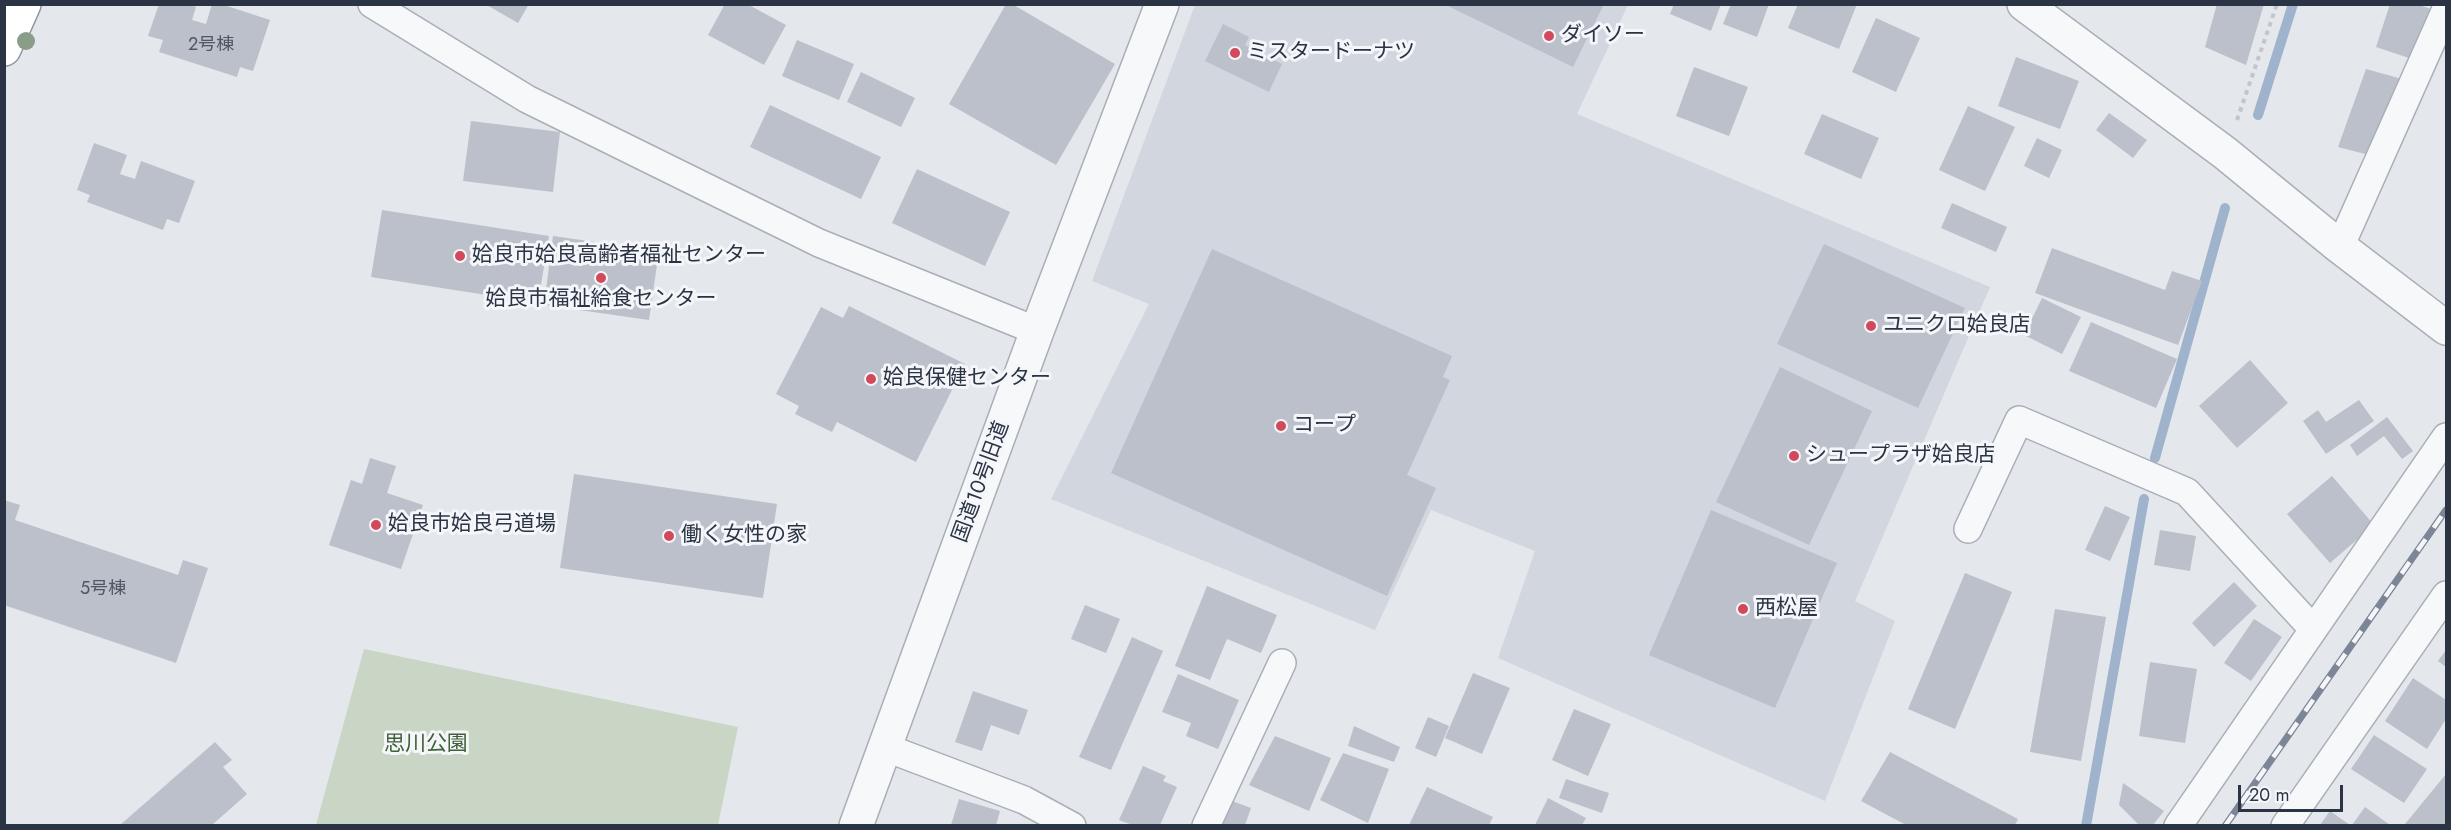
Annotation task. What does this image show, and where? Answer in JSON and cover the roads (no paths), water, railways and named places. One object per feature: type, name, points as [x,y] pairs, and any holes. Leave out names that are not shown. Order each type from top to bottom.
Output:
[{"type":"highway","points":[[4,49],[24,4]]},
{"type":"street","points":[[372,4],[527,99],[819,243],[1037,331]]},
{"type":"street","name":"国道10号旧道","points":[[856,825],[1037,331],[1162,4]]},
{"type":"street","points":[[2024,4],[2225,153],[2340,247],[2446,328]]},
{"type":"street","points":[[2340,247],[2446,9]]},
{"type":"street","points":[[1968,529],[2019,420],[2187,492],[2313,629]]},
{"type":"street","points":[[2178,825],[2446,437]]},
{"type":"street","points":[[2285,825],[2446,594]]},
{"type":"street","points":[[1206,825],[1282,663]]},
{"type":"street","points":[[884,747],[1024,800],[1072,825]]},
{"type":"waterway","points":[[2258,115],[2293,4]]},
{"type":"waterway","points":[[2155,458],[2225,208]]},
{"type":"waterway","points":[[2086,826],[2144,499]]},
{"type":"railway","points":[[2225,826],[2446,510]]},
{"type":"place","name":"ダイソー","points":[[1549,36]]},
{"type":"place","name":"ミスタードーナツ","points":[[1235,53]]},
{"type":"place","name":"姶良市姶良高齢者福祉センター","points":[[460,256]]},
{"type":"place","name":"姶良市福祉給食センター","points":[[601,278]]},
{"type":"place","name":"ユニクロ姶良店","points":[[1871,326]]},
{"type":"place","name":"姶良保健センター","points":[[871,379]]},
{"type":"place","name":"コープ","points":[[1281,426]]},
{"type":"place","name":"シュープラザ姶良店","points":[[1794,456]]},
{"type":"place","name":"姶良市姶良弓道場","points":[[376,525]]},
{"type":"place","name":"働く女性の家","points":[[669,536]]},
{"type":"place","name":"西松屋","points":[[1743,609]]},
{"type":"park label","name":"思川公園","points":[[426,745]]}]
